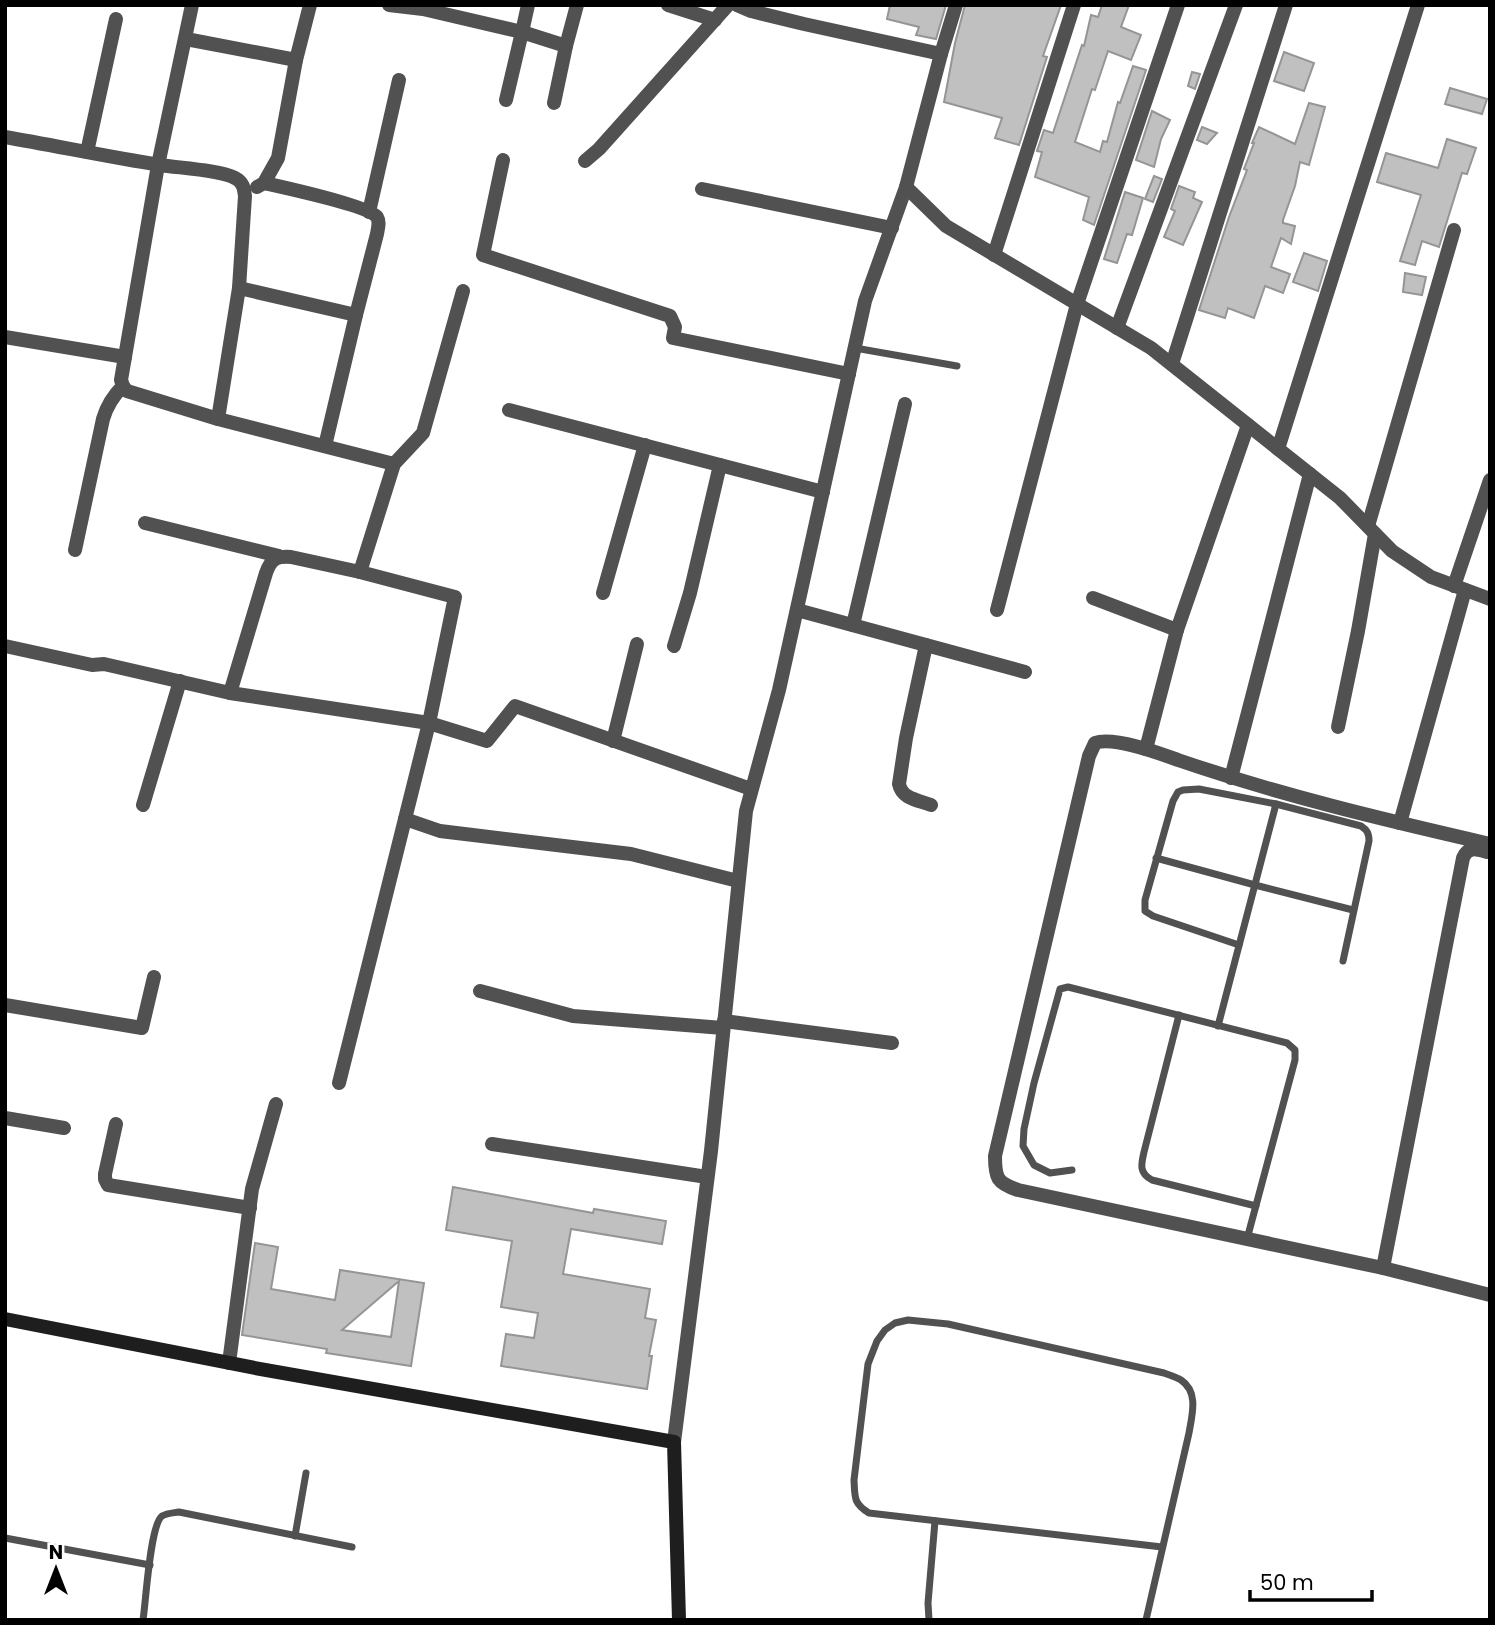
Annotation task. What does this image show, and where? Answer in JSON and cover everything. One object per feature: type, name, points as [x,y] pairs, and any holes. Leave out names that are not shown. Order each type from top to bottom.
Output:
[{"type":"street","points":[[192,5],[158,164],[121,380],[123,386],[136,395],[218,419],[394,464]]},
{"type":"street","points":[[245,196],[264,183],[278,158],[296,60],[310,5]]},
{"type":"street","points":[[389,5],[423,7],[566,46]]},
{"type":"street","points":[[506,100],[528,5]]},
{"type":"street","points":[[554,103],[577,5]]},
{"type":"street","points":[[668,5],[715,20]]},
{"type":"street","points":[[584,161],[599,149],[728,5]]},
{"type":"street","points":[[737,5],[791,21],[941,54]]},
{"type":"street","points":[[679,1620],[674,1442],[708,1177],[746,811],[779,690],[865,302],[906,187],[941,54],[957,5]]},
{"type":"street","points":[[993,255],[1074,5]]},
{"type":"street","points":[[998,610],[1077,304],[1178,5]]},
{"type":"street","points":[[1117,328],[1236,5]]},
{"type":"street","points":[[1172,365],[1286,5]]},
{"type":"street","points":[[1278,449],[1418,5]]},
{"type":"street","points":[[87,152],[116,19]]},
{"type":"street","points":[[186,39],[296,60]]},
{"type":"street","points":[[369,212],[399,80]]},
{"type":"street","points":[[5,137],[220,173],[233,177],[244,187],[239,288],[218,419]]},
{"type":"street","points":[[503,160],[483,255],[670,316],[675,327],[673,338],[849,374]]},
{"type":"street","points":[[264,183],[369,212],[377,218],[379,226],[325,446]]},
{"type":"street","points":[[906,187],[946,226],[1151,348],[1340,498],[1392,551],[1432,577],[1490,599]]},
{"type":"street","points":[[702,189],[892,228]]},
{"type":"street","points":[[1338,727],[1358,631],[1371,530],[1454,230]]},
{"type":"street","points":[[239,288],[356,315]]},
{"type":"street","points":[[360,572],[394,464],[423,433],[463,291]]},
{"type":"street","points":[[5,337],[125,357]]},
{"type":"street","points":[[75,550],[103,419],[113,396],[123,386]]},
{"type":"street","points":[[853,625],[905,404]]},
{"type":"street","points":[[509,410],[823,492]]},
{"type":"street","points":[[1146,749],[1177,630],[1248,425]]},
{"type":"street","points":[[603,593],[645,445]]},
{"type":"street","points":[[674,646],[690,593],[720,465]]},
{"type":"street","points":[[1231,778],[1310,474]]},
{"type":"street","points":[[1400,823],[1490,480]]},
{"type":"street","points":[[145,523],[279,556],[360,572],[455,597],[429,723],[339,1083]]},
{"type":"street","points":[[230,692],[266,573],[273,559],[279,556]]},
{"type":"street","points":[[1093,598],[1177,630]]},
{"type":"street","points":[[797,610],[1026,671]]},
{"type":"street","points":[[613,741],[637,644]]},
{"type":"street","points":[[926,645],[899,784],[902,794],[931,805]]},
{"type":"street","points":[[5,646],[92,665],[104,664],[230,692],[429,723],[487,741],[515,706],[751,789]]},
{"type":"street","points":[[143,805],[180,681]]},
{"type":"street","points":[[1490,844],[1231,778],[1146,749],[1098,741],[1092,747],[995,1156],[997,1177],[1003,1185],[1018,1190],[1383,1268],[1490,1295]]},
{"type":"street","points":[[405,819],[440,831],[631,854],[738,881]]},
{"type":"street","points":[[1383,1268],[1463,858],[1467,850],[1471,849],[1490,853]]},
{"type":"street","points":[[5,1005],[142,1028],[154,977]]},
{"type":"street","points":[[480,991],[573,1016],[724,1025],[892,1043]]},
{"type":"street","points":[[229,1363],[256,1174],[276,1104]]},
{"type":"street","points":[[5,1118],[64,1128]]},
{"type":"street","points":[[116,1124],[105,1174],[108,1185],[250,1208]]},
{"type":"street","points":[[492,1144],[708,1177]]},
{"type":"street","points":[[5,1319],[229,1363],[674,1442]]},
{"type":"lane","points":[[855,348],[957,366]]},
{"type":"lane","points":[[1239,945],[1147,914],[1144,908],[1156,858],[1173,800],[1178,792],[1199,789],[1276,804],[1366,829],[1369,841],[1343,961]]},
{"type":"lane","points":[[1218,1026],[1276,804]]},
{"type":"lane","points":[[1156,858],[1353,910]]},
{"type":"lane","points":[[1072,1170],[1050,1173],[1034,1166],[1023,1146],[1034,1083],[1060,989],[1068,987],[1287,1043],[1295,1050],[1295,1060],[1247,1239]]},
{"type":"lane","points":[[1179,1015],[1144,1152],[1141,1169],[1143,1174],[1152,1180],[1256,1206]]},
{"type":"lane","points":[[1146,1620],[1193,1414],[1190,1388],[1181,1380],[1164,1373],[948,1324],[908,1320],[895,1323],[885,1330],[877,1341],[868,1364],[854,1480],[859,1507],[869,1513],[1162,1547]]},
{"type":"lane","points":[[295,1535],[306,1473]]},
{"type":"lane","points":[[143,1620],[153,1533],[160,1517],[170,1513],[178,1512],[352,1547]]},
{"type":"lane","points":[[929,1620],[935,1521]]},
{"type":"lane","points":[[5,1538],[150,1565]]},
{"type":"building","points":[[890,5],[946,5],[936,39],[916,35],[919,27],[887,19]]},
{"type":"building","points":[[965,5],[1061,5],[1043,56],[1047,57],[1019,145],[995,138],[1002,118],[944,102]]},
{"type":"building","points":[[1102,5],[1129,5],[1121,27],[1141,35],[1131,60],[1108,51],[1075,142],[1100,152],[1103,141],[1107,142],[1118,102],[1120,103],[1133,66],[1146,70],[1094,225],[1083,220],[1089,197],[1035,177],[1042,152],[1037,151],[1044,130],[1053,133],[1082,45],[1084,46],[1091,15],[1098,17]]},
{"type":"building","points":[[1284,52],[1314,63],[1304,91],[1274,81]]},
{"type":"building","points":[[1192,72],[1200,74],[1195,89],[1188,86]]},
{"type":"building","points":[[1450,88],[1487,99],[1482,114],[1445,104]]},
{"type":"building","points":[[1309,103],[1325,107],[1309,165],[1300,162],[1283,220],[1283,223],[1295,226],[1291,244],[1281,238],[1271,267],[1290,274],[1283,293],[1265,286],[1254,318],[1228,308],[1225,318],[1199,310],[1259,127],[1295,144]]},
{"type":"building","points":[[1152,111],[1170,120],[1161,139],[1154,167],[1136,160]]},
{"type":"building","points":[[1202,127],[1217,133],[1207,144],[1197,140]]},
{"type":"building","points":[[1447,139],[1476,148],[1467,174],[1462,173],[1439,247],[1422,241],[1415,265],[1400,261],[1421,195],[1377,182],[1386,153],[1438,168]]},
{"type":"building","points":[[1154,176],[1162,179],[1153,202],[1145,199]]},
{"type":"building","points":[[1179,186],[1195,192],[1193,198],[1202,202],[1183,245],[1164,237],[1175,211],[1171,209]]},
{"type":"building","points":[[1125,192],[1143,198],[1132,235],[1127,234],[1117,263],[1104,259]]},
{"type":"building","points":[[1304,253],[1327,261],[1318,291],[1293,282]]},
{"type":"building","points":[[1405,273],[1426,277],[1422,295],[1403,292]]},
{"type":"building","points":[[453,1187],[593,1213],[594,1209],[666,1221],[662,1244],[571,1229],[563,1274],[650,1289],[645,1318],[656,1320],[649,1356],[652,1356],[647,1389],[501,1366],[506,1334],[534,1338],[538,1313],[501,1307],[512,1241],[446,1230]]},
{"type":"building","points":[[255,1243],[278,1247],[271,1289],[335,1300],[340,1270],[424,1283],[411,1366],[326,1353],[327,1349],[242,1335]],"holes":[[[399,1281],[391,1337],[342,1330]]]}]
